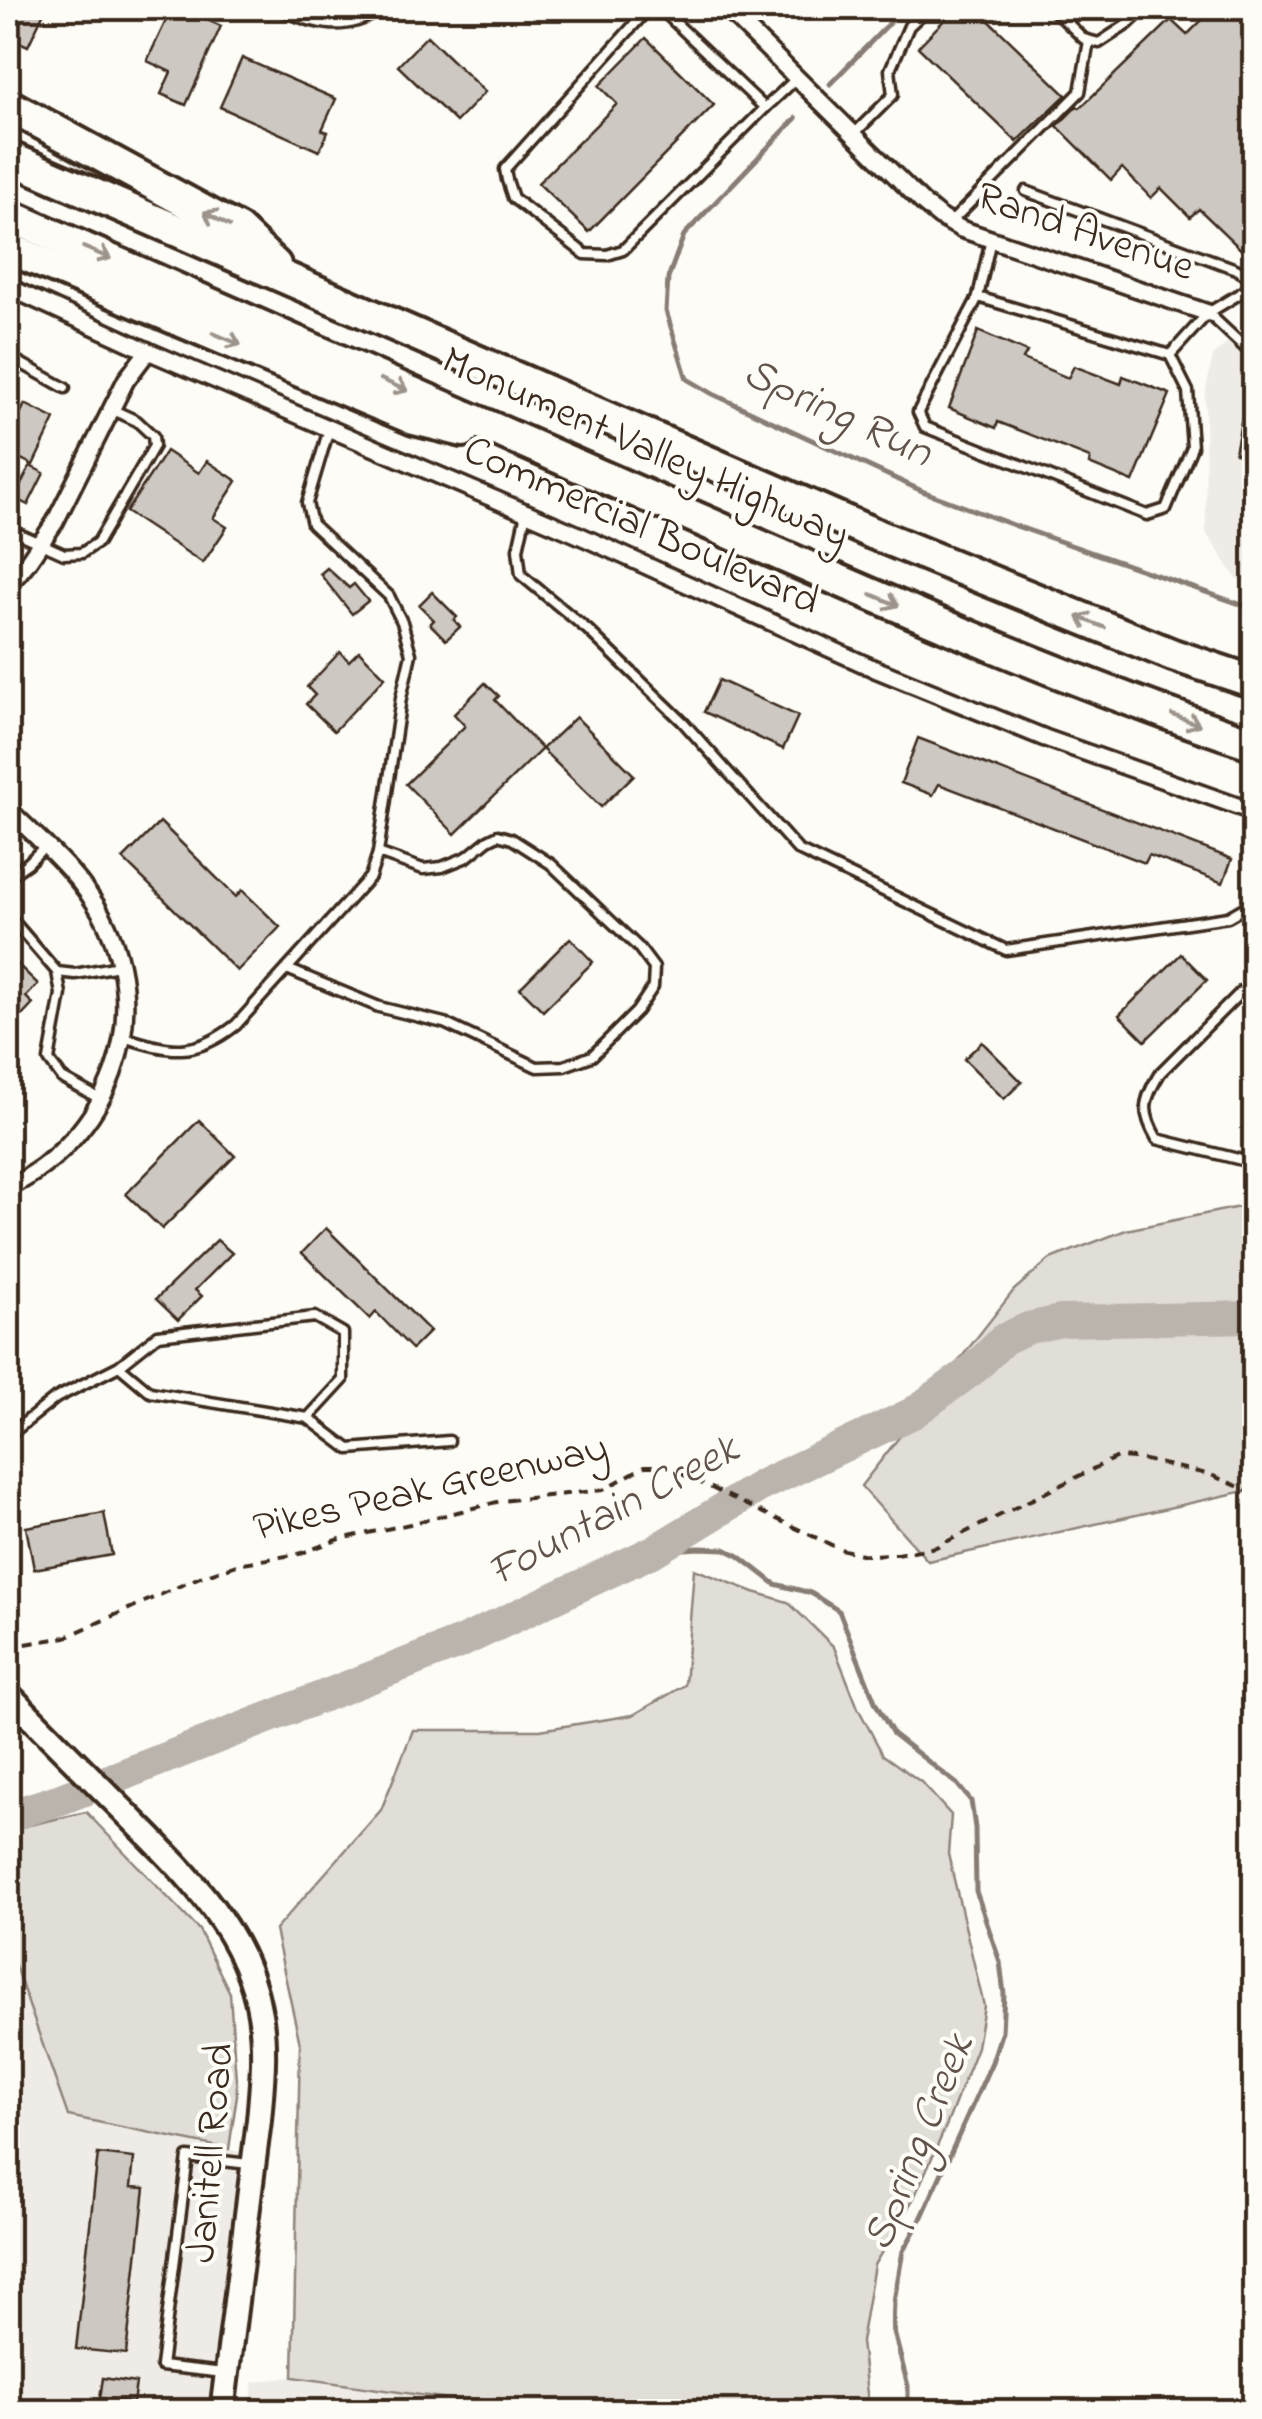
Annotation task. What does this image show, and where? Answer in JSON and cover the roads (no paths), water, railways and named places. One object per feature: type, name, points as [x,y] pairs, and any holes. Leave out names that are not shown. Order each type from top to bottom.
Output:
[{"type":"highway","points":[[8,105],[238,230],[292,281]]},
{"type":"highway","name":"Monument Valley Highway","points":[[8,157],[872,533],[1156,648],[1254,682]]},
{"type":"highway","name":"Monument Valley Highway","points":[[8,215],[940,624],[1254,744]]},
{"type":"highway","points":[[8,248],[414,419],[538,450]]},
{"type":"street","points":[[287,8],[339,22],[356,19],[376,8]]},
{"type":"street","name":"Rand Avenue","points":[[732,9],[923,203],[950,223],[1208,313]]},
{"type":"street","name":"Commercial Boulevard","points":[[8,286],[875,669],[1045,738],[1254,812]]},
{"type":"street","points":[[8,586],[56,522],[126,380],[148,351]]},
{"type":"street","points":[[8,808],[79,882],[96,907],[112,940],[124,994],[125,1020],[116,1066],[101,1099],[70,1143],[34,1174],[8,1188]]},
{"type":"street","name":"Janitell Road","points":[[8,1694],[193,1881],[241,1956],[260,2012],[262,2079],[222,2412]]},
{"type":"lane","points":[[649,8],[505,169],[514,198],[584,254],[606,255],[623,250],[797,78]]},
{"type":"lane","points":[[660,8],[765,108]]},
{"type":"lane","points":[[854,134],[893,94],[890,70],[910,26],[928,8]]},
{"type":"lane","points":[[1052,8],[1084,40],[1099,43],[1145,8]]},
{"type":"lane","points":[[950,223],[1080,92],[1090,41]]},
{"type":"lane","points":[[1026,191],[1218,262],[1254,282],[1208,313],[1170,355]]},
{"type":"lane","points":[[978,297],[1170,355],[1188,392],[1192,447],[1166,509],[1147,515],[926,427],[918,412],[978,297],[991,240]]},
{"type":"lane","points":[[1208,313],[1254,356]]},
{"type":"lane","points":[[8,356],[66,388]]},
{"type":"lane","points":[[8,529],[64,554],[82,553],[98,542],[154,446],[152,436],[138,422],[111,409]]},
{"type":"lane","points":[[123,1037],[158,1048],[187,1050],[217,1040],[370,877],[378,853],[411,654],[402,622],[388,596],[312,524],[306,503],[329,429]]},
{"type":"lane","points":[[526,513],[518,549],[521,574],[588,630],[683,722],[798,850],[1006,950],[1228,918],[1254,902]]},
{"type":"lane","points":[[287,969],[379,1007],[444,1023],[537,1067],[564,1066],[592,1056],[637,1011],[654,987],[654,968],[640,948],[552,864],[512,839],[498,835],[467,857],[442,868],[423,869],[378,853]]},
{"type":"lane","points":[[8,877],[45,846]]},
{"type":"lane","points":[[8,915],[57,972],[60,994],[49,1060],[62,1078],[101,1099]]},
{"type":"lane","points":[[57,972],[75,974],[118,966]]},
{"type":"lane","points":[[1254,979],[1160,1073],[1149,1091],[1145,1118],[1157,1139],[1254,1163]]},
{"type":"lane","points":[[8,1436],[56,1398],[119,1366],[158,1336],[315,1317],[343,1333],[343,1380],[308,1418]]},
{"type":"lane","points":[[119,1366],[150,1392],[308,1418],[349,1449],[449,1441]]},
{"type":"lane","points":[[227,2374],[161,2366],[163,2347],[188,2157],[253,2164]]},
{"type":"waterway","name":"Spring Run","points":[[830,84],[904,8]]},
{"type":"waterway","name":"Spring Run","points":[[796,118],[684,235],[668,278],[666,311],[687,379],[922,491],[1254,609]]},
{"type":"waterway","name":"Fountain Creek","points":[[8,1816],[61,1799],[461,1642],[654,1551],[762,1485],[913,1413],[976,1367],[1004,1339],[1028,1328],[1061,1321],[1254,1317]]},
{"type":"waterway","name":"Spring Creek","points":[[654,1551],[725,1549],[775,1584],[811,1593],[839,1611],[876,1704],[893,1734],[957,1784],[971,1801],[976,1891],[1000,1962],[1004,1994],[1002,2031],[992,2062],[903,2251],[893,2328],[908,2386],[908,2412]]}]
